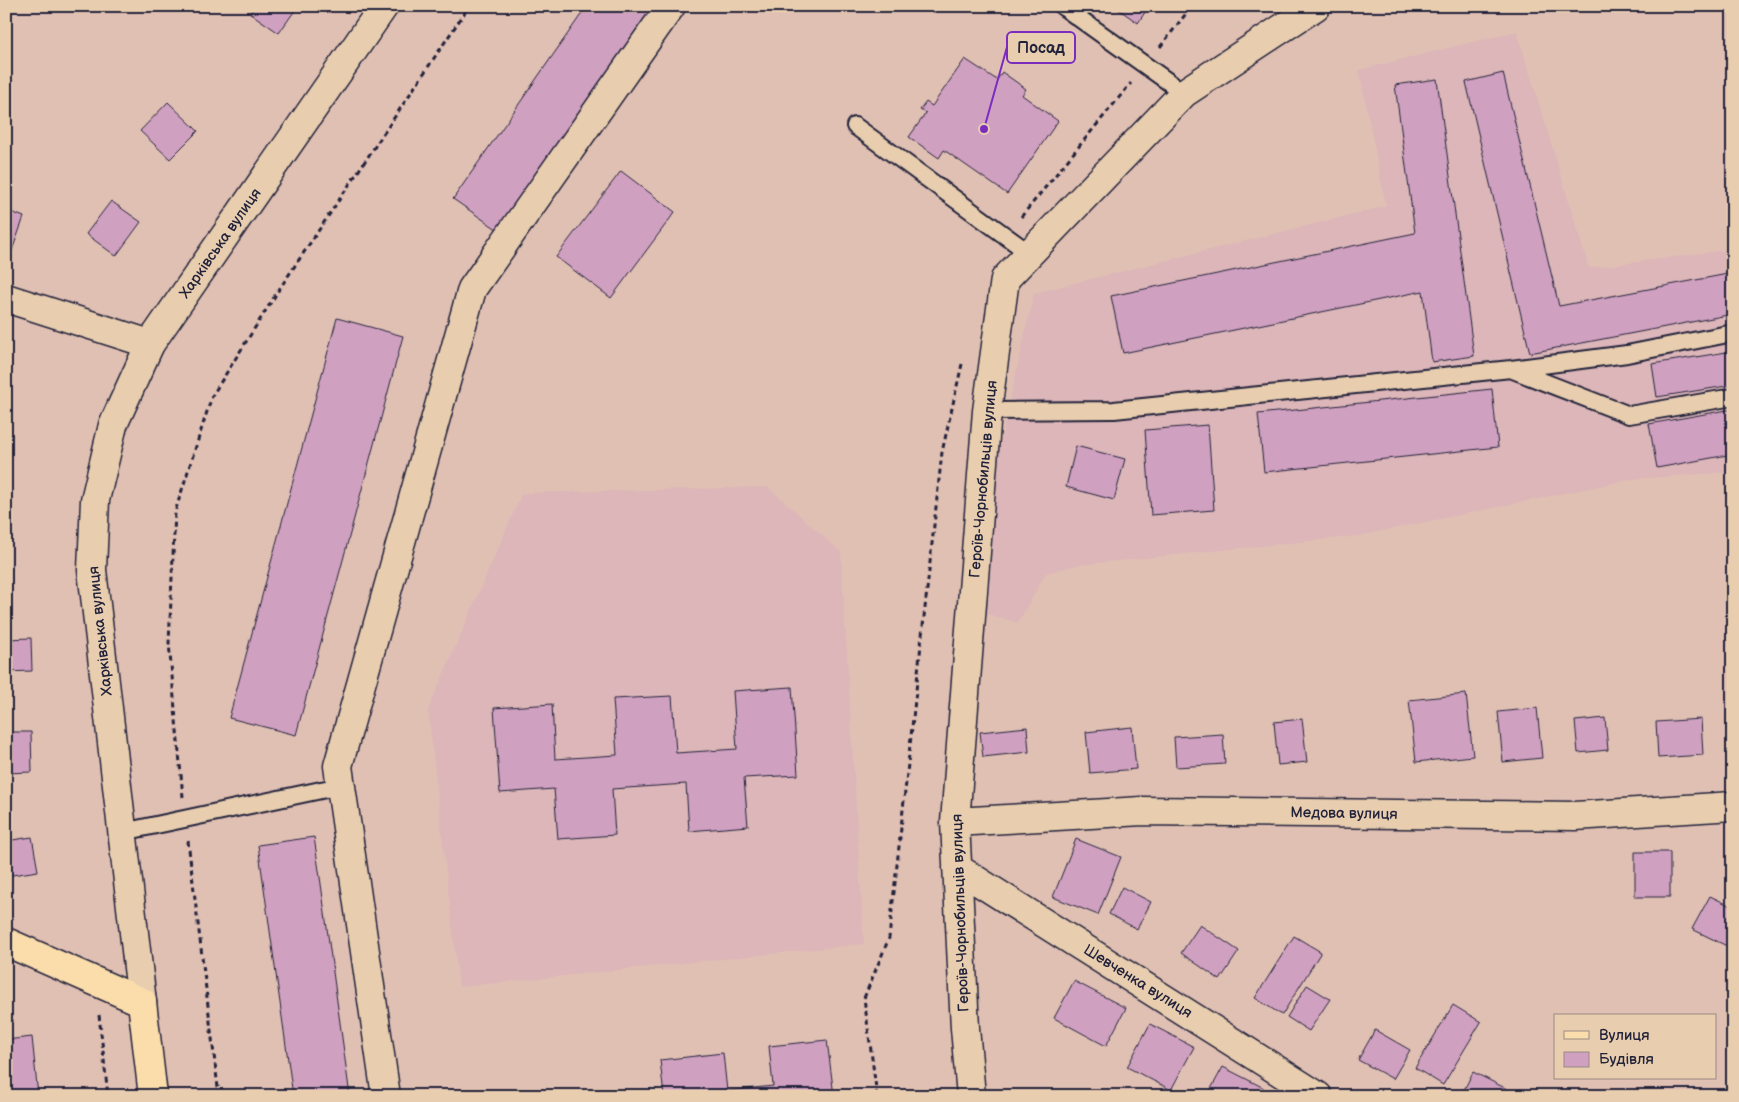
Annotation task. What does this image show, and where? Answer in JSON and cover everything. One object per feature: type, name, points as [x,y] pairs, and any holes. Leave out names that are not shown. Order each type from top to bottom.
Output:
[{"type":"main road","points":[[6,942],[142,1002]]},
{"type":"main road","name":"Харківська вулиця","points":[[142,1002],[153,1096]]},
{"type":"street","name":"Харківська вулиця","points":[[142,1002],[92,570],[95,500],[113,425],[150,344],[384,6]]},
{"type":"street","points":[[386,1096],[338,766],[472,289],[671,6]]},
{"type":"street","name":"Героїв-Чорнобильців вулиця","points":[[971,1096],[965,1028],[955,822],[988,411],[1005,279],[1184,93],[1316,6]]},
{"type":"street","points":[[6,298],[150,344]]},
{"type":"street","name":"Медова вулиця","points":[[955,822],[1142,811],[1575,816],[1733,806]]},
{"type":"street","name":"Шевченка вулиця","points":[[957,868],[1318,1096]]},
{"type":"lane","points":[[1062,6],[1184,93]]},
{"type":"lane","points":[[855,126],[1029,253]]},
{"type":"lane","points":[[988,411],[1114,410],[1511,369],[1627,354],[1733,333]]},
{"type":"lane","points":[[1511,369],[1629,415],[1733,397]]},
{"type":"lane","points":[[123,832],[185,821],[340,786]]},
{"type":"path","points":[[219,1096],[185,821],[169,643],[175,512],[212,396],[278,291],[469,6]]},
{"type":"path","points":[[95,982],[108,1096]]},
{"type":"shaded area","points":[[1517,31],[1589,268],[1733,249],[1733,472],[1633,479],[1358,536],[1078,565],[1046,573],[1018,623],[963,607],[1034,293],[1386,206],[1359,70]]},
{"type":"shaded area","points":[[768,487],[841,552],[864,944],[459,987],[428,710],[522,493]]},
{"type":"building","points":[[255,6],[298,6],[279,33],[250,13]]},
{"type":"building","points":[[587,6],[653,6],[498,230],[453,199]]},
{"type":"building","points":[[1114,6],[1149,6],[1138,23]]},
{"type":"building","points":[[965,59],[997,80],[1002,72],[1026,89],[1022,95],[1058,121],[1007,194],[944,150],[939,158],[909,137],[926,113],[920,110],[926,102],[932,106]]},
{"type":"building","points":[[1503,73],[1559,306],[1733,273],[1733,314],[1530,353],[1466,82]]},
{"type":"building","points":[[1437,79],[1474,356],[1432,362],[1423,291],[1123,353],[1111,296],[1415,233],[1395,85]]},
{"type":"building","points":[[168,102],[198,131],[170,159],[140,131]]},
{"type":"building","points":[[621,171],[675,212],[611,298],[556,257]]},
{"type":"building","points":[[111,201],[141,222],[116,256],[86,234]]},
{"type":"building","points":[[6,210],[24,217],[9,259],[6,258]]},
{"type":"building","points":[[337,318],[403,336],[296,735],[229,718]]},
{"type":"building","points":[[1733,351],[1733,385],[1657,397],[1652,364]]},
{"type":"building","points":[[1492,389],[1498,447],[1264,472],[1258,414]]},
{"type":"building","points":[[1733,409],[1733,454],[1657,468],[1649,424]]},
{"type":"building","points":[[1208,425],[1214,510],[1151,515],[1145,430]]},
{"type":"building","points":[[1076,446],[1125,459],[1114,500],[1066,487]]},
{"type":"building","points":[[31,638],[32,671],[6,672],[6,639]]},
{"type":"building","points":[[792,687],[798,775],[744,778],[748,826],[689,831],[686,784],[612,789],[615,835],[558,839],[554,789],[500,793],[494,708],[552,704],[555,759],[617,755],[613,699],[672,696],[676,753],[737,749],[733,691]]},
{"type":"building","points":[[1466,694],[1473,756],[1416,762],[1409,700]]},
{"type":"building","points":[[1537,708],[1542,758],[1503,762],[1498,712]]},
{"type":"building","points":[[1605,718],[1608,750],[1578,753],[1575,721]]},
{"type":"building","points":[[1302,719],[1307,762],[1278,765],[1274,722]]},
{"type":"building","points":[[1701,719],[1703,755],[1658,758],[1656,722]]},
{"type":"building","points":[[1027,727],[1029,752],[983,757],[980,732]]},
{"type":"building","points":[[1132,727],[1136,769],[1090,773],[1086,732]]},
{"type":"building","points":[[6,732],[31,732],[32,772],[6,773]]},
{"type":"building","points":[[1223,734],[1225,764],[1176,767],[1174,737]]},
{"type":"building","points":[[32,837],[38,871],[6,876],[6,841]]},
{"type":"building","points":[[314,837],[350,1096],[293,1096],[258,845]]},
{"type":"building","points":[[1076,839],[1121,857],[1098,915],[1053,897]]},
{"type":"building","points":[[1635,852],[1670,852],[1670,897],[1635,897]]},
{"type":"building","points":[[1122,887],[1151,902],[1137,929],[1109,914]]},
{"type":"building","points":[[1710,896],[1733,907],[1733,949],[1692,929]]},
{"type":"building","points":[[1200,925],[1239,951],[1220,980],[1181,953]]},
{"type":"building","points":[[1294,936],[1321,952],[1282,1015],[1255,998]]},
{"type":"building","points":[[1074,981],[1126,1008],[1106,1046],[1054,1018]]},
{"type":"building","points":[[1307,985],[1330,999],[1309,1031],[1287,1017]]},
{"type":"building","points":[[1453,1005],[1481,1022],[1443,1085],[1415,1068]]},
{"type":"building","points":[[1150,1024],[1194,1047],[1171,1090],[1127,1067]]},
{"type":"building","points":[[1375,1030],[1410,1050],[1393,1079],[1358,1060]]},
{"type":"building","points":[[32,1037],[38,1096],[6,1096],[6,1040]]},
{"type":"building","points":[[827,1040],[834,1096],[664,1096],[660,1060],[723,1053],[727,1091],[773,1086],[769,1046]]},
{"type":"building","points":[[1223,1067],[1264,1088],[1260,1096],[1207,1096]]},
{"type":"building","points":[[1473,1072],[1521,1096],[1461,1096]]},
{"type":"place","name":"Посад","points":[[984,129]]}]
